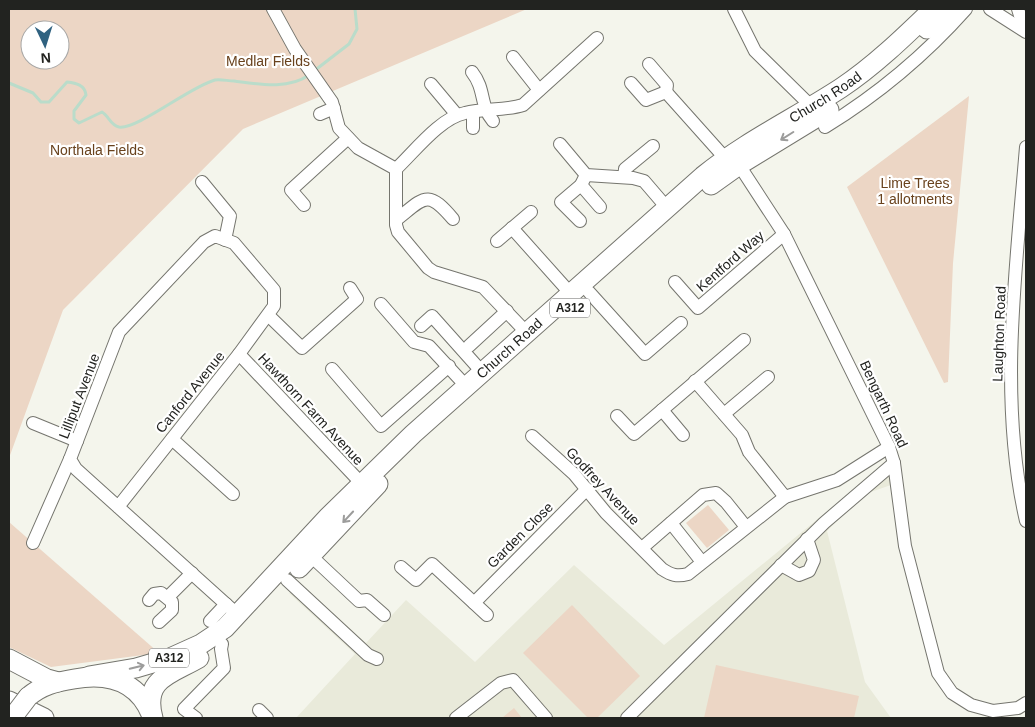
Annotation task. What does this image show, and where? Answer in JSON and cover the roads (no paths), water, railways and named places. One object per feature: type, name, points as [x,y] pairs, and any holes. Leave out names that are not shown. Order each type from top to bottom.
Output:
[{"type":"highway","name":"Church Road","points":[[153,718],[151,694],[163,677],[222,644],[246,624],[420,442],[668,209],[728,159],[842,88],[877,60],[933,9]]},
{"type":"highway","name":"Church Road","points":[[89,676],[136,668],[187,652],[213,637],[232,610],[466,386],[527,332],[580,293],[698,196],[728,159],[819,116],[861,87],[904,51],[948,9]]},
{"type":"highway","points":[[9,659],[47,679],[58,682]]},
{"type":"highway","name":"A312","points":[[12,718],[28,697],[40,688],[58,682],[89,676],[107,677],[128,685],[144,700],[153,718]]},
{"type":"highway","points":[[9,701],[44,718]]},
{"type":"street","points":[[273,9],[311,80],[333,105],[339,128],[358,148],[396,169]]},
{"type":"street","points":[[734,9],[755,51],[811,106]]},
{"type":"street","name":"Church Road","points":[[825,126],[892,79],[932,44],[966,9]]},
{"type":"street","points":[[990,9],[1024,30]]},
{"type":"street","points":[[1018,9],[1024,30]]},
{"type":"street","points":[[527,332],[482,287],[428,268],[401,239],[396,220],[396,169],[448,119],[457,115],[484,114],[523,105],[597,38]]},
{"type":"street","points":[[513,58],[540,90]]},
{"type":"street","name":"Bengarth Road","points":[[649,64],[668,85],[666,92],[728,159],[784,234],[890,447],[894,463],[905,546],[938,673],[952,693],[971,705],[993,711],[1022,710]]},
{"type":"street","points":[[472,72],[481,86],[484,114],[473,128]]},
{"type":"street","points":[[631,83],[646,100],[666,92]]},
{"type":"street","points":[[431,84],[457,115]]},
{"type":"street","points":[[320,114],[333,105]]},
{"type":"street","points":[[304,205],[291,190],[348,138]]},
{"type":"street","points":[[560,144],[600,207]]},
{"type":"street","points":[[624,177],[625,169],[653,146]]},
{"type":"street","name":"Laughton Road","points":[[1026,147],[1012,342],[1012,417],[1018,484],[1026,521]]},
{"type":"street","points":[[580,221],[561,202],[583,180],[624,177],[644,181],[668,209]]},
{"type":"street","points":[[202,182],[230,216],[226,240]]},
{"type":"street","points":[[396,220],[420,202],[429,200],[440,203],[453,219]]},
{"type":"street","points":[[497,241],[531,212]]},
{"type":"street","points":[[512,228],[645,354],[681,323]]},
{"type":"street","name":"Kentford Way","points":[[675,282],[698,308],[784,234]]},
{"type":"street","name":"Lilliput Avenue","points":[[226,240],[215,236],[204,242],[119,332],[70,459],[76,469],[232,610]]},
{"type":"street","name":"Canford Avenue","points":[[118,508],[269,316],[274,306],[274,290],[234,243],[226,240]]},
{"type":"street","points":[[269,316],[302,348],[357,298],[350,288]]},
{"type":"street","points":[[381,304],[414,342],[429,346],[466,386]]},
{"type":"street","points":[[469,346],[507,311]]},
{"type":"street","points":[[421,326],[432,316],[482,372]]},
{"type":"street","points":[[617,416],[634,434],[744,340]]},
{"type":"street","name":"Hawthorn Farm Avenue","points":[[239,354],[362,484]]},
{"type":"street","points":[[332,369],[381,426],[449,366]]},
{"type":"street","points":[[724,414],[768,377]]},
{"type":"street","points":[[695,381],[742,435],[753,456],[785,497]]},
{"type":"street","points":[[662,410],[683,435]]},
{"type":"street","points":[[33,423],[77,442]]},
{"type":"street","name":"Godfrey Avenue","points":[[532,436],[539,449],[587,489],[606,513],[662,568],[670,574],[679,576],[688,574],[746,526],[785,497],[837,480],[890,447]]},
{"type":"street","points":[[172,438],[234,494]]},
{"type":"street","points":[[33,542],[70,459]]},
{"type":"street","points":[[627,718],[807,540],[894,463]]},
{"type":"street","name":"Garden Close","points":[[474,603],[587,489]]},
{"type":"street","points":[[642,548],[703,495],[716,493],[746,526]]},
{"type":"street","points":[[671,523],[702,562]]},
{"type":"street","points":[[781,565],[799,575],[809,571],[814,560],[807,540]]},
{"type":"street","points":[[311,556],[359,601],[367,600],[384,615]]},
{"type":"street","points":[[401,567],[416,580],[432,564],[487,615]]},
{"type":"street","points":[[168,597],[192,573]]},
{"type":"street","points":[[287,580],[368,655],[377,659]]},
{"type":"street","points":[[149,600],[158,592],[168,597],[173,604],[172,610],[160,622]]},
{"type":"street","points":[[210,621],[232,610]]},
{"type":"street","points":[[196,718],[184,709],[224,668],[222,644]]},
{"type":"street","points":[[456,718],[501,683],[512,680],[546,718]]},
{"type":"waterway","points":[[314,71],[349,44],[357,29],[355,9]]},
{"type":"waterway","points":[[9,83],[33,93],[41,102],[49,102],[67,82],[77,84],[84,89],[86,95],[74,111],[74,119],[79,123],[102,112],[119,127],[138,122],[192,90],[215,80],[273,85],[292,83],[309,75]]},
{"type":"park label","name":"Medlar Fields","points":[[268,61]]},
{"type":"park label","name":"Northala Fields","points":[[97,150]]},
{"type":"park label","name":"Lime Trees 1 allotments","points":[[915,192]]}]
